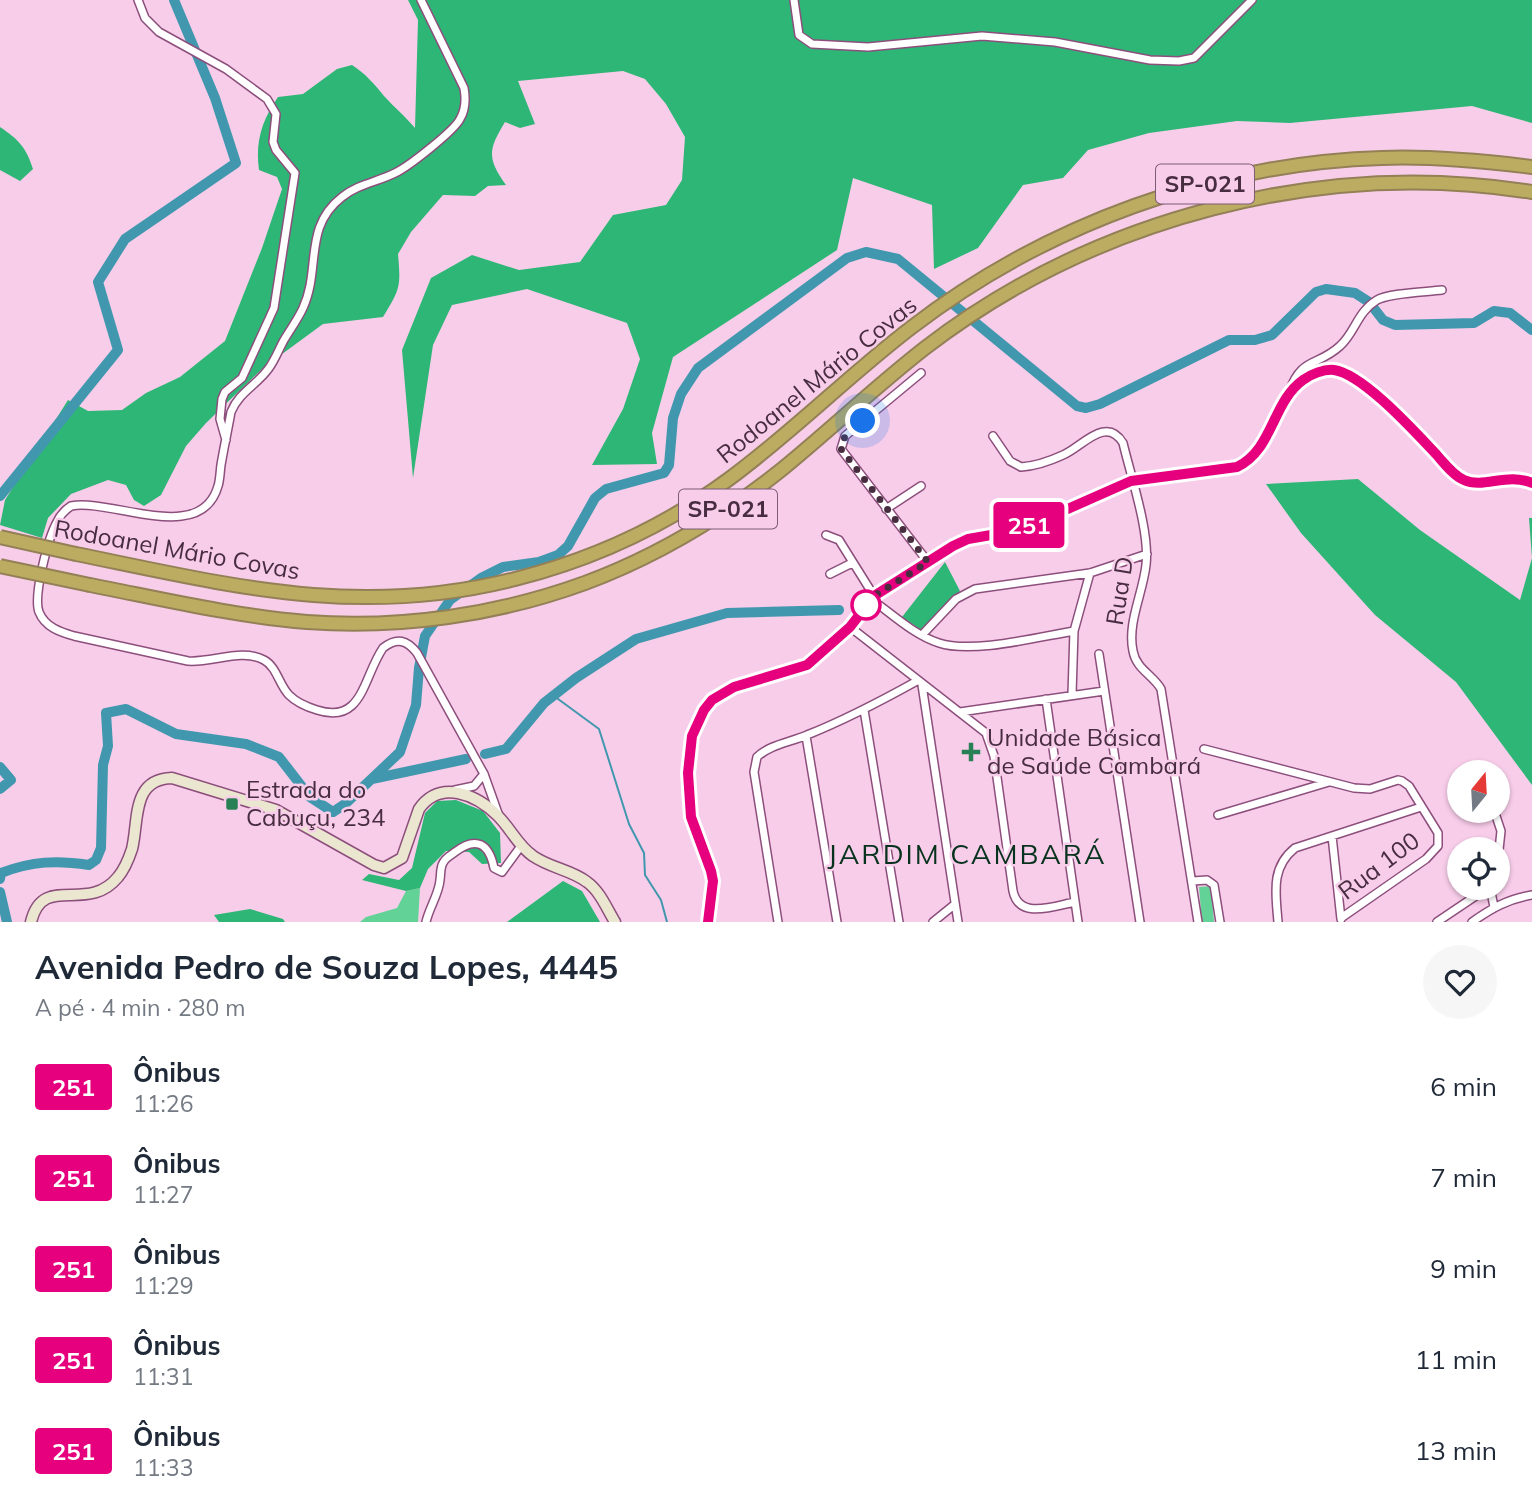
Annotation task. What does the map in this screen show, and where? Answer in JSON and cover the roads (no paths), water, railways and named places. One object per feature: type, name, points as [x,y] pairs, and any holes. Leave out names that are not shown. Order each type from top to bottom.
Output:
[{"type":"highway","name":"Rodoanel Mário Covas","points":[[0,537],[268,592],[336,598],[408,597],[486,585],[548,570],[617,543],[667,518],[751,462],[919,322],[1005,266],[1088,225],[1133,207],[1222,180],[1268,170],[1345,160],[1420,158],[1532,167]]},
{"type":"highway","name":"Rodoanel Mário Covas","points":[[0,566],[270,618],[332,623],[382,623],[465,614],[542,597],[620,569],[698,528],[759,487],[927,347],[981,309],[1021,285],[1122,239],[1235,203],[1325,188],[1425,183],[1481,185],[1532,192]]},
{"type":"main road","points":[[708,922],[713,881],[691,817],[688,788],[692,736],[704,710],[722,692],[807,665],[850,627],[872,597],[953,546],[968,539],[1020,530],[1131,481],[1226,470],[1246,463],[1260,447],[1289,392],[1306,377],[1325,370],[1336,370],[1366,387],[1464,480],[1482,482],[1508,478],[1532,483]]},
{"type":"main road","points":[[31,922],[39,903],[48,898],[58,895],[84,897],[99,893],[118,877],[132,847],[138,804],[148,786],[163,778],[227,793],[276,810],[384,868],[402,858],[424,802],[439,793],[454,790],[485,804],[499,817],[521,846],[550,866],[590,884],[615,922]]},
{"type":"street","points":[[138,0],[142,14],[153,27],[260,93],[273,107],[276,114],[276,150],[295,173],[274,308],[242,378],[225,392],[222,399],[220,419],[226,440]]},
{"type":"street","points":[[421,0],[464,88],[466,98],[461,118],[445,135],[395,173],[357,187],[341,197],[319,223],[309,291],[303,309],[270,367],[246,388],[234,404],[214,495],[198,512],[177,518],[83,504],[71,506],[64,512],[53,532],[37,593],[37,604],[40,615],[48,625],[74,636],[188,661],[201,662],[237,656],[265,660],[287,694],[309,708],[331,715],[349,710],[378,656],[390,643],[406,642],[425,666],[484,774],[499,817]]},
{"type":"street","points":[[794,0],[799,35],[812,44],[868,47],[982,36],[1055,42],[1166,62],[1194,58],[1252,0]]},
{"type":"street","points":[[1289,392],[1297,374],[1306,365],[1340,346],[1357,319],[1372,304],[1385,297],[1442,290]]},
{"type":"street","points":[[921,373],[845,436],[841,449],[928,562]]},
{"type":"street","name":"Rua D","points":[[993,436],[1010,461],[1021,467],[1063,455],[1089,438],[1109,431],[1123,443],[1147,554],[1133,629],[1133,652],[1144,672],[1157,682],[1163,698],[1193,881]]},
{"type":"street","points":[[886,509],[921,486]]},
{"type":"street","points":[[826,535],[839,540],[872,597],[922,635],[939,643],[961,647],[1074,631]]},
{"type":"street","points":[[922,635],[966,592],[986,586],[1035,582],[1090,573],[1147,554]]},
{"type":"street","points":[[830,574],[852,563]]},
{"type":"street","points":[[1072,694],[1074,631],[1090,573]]},
{"type":"street","points":[[850,627],[986,733],[992,745],[1014,898],[1018,904],[1030,909],[1075,902]]},
{"type":"street","points":[[1099,654],[1140,922]]},
{"type":"street","points":[[778,922],[754,772],[757,757],[920,683]]},
{"type":"street","points":[[920,683],[958,922]]},
{"type":"street","points":[[960,712],[1104,691]]},
{"type":"street","points":[[1046,699],[1078,922]]},
{"type":"street","points":[[864,710],[899,922]]},
{"type":"street","points":[[806,736],[837,922]]},
{"type":"street","points":[[1204,748],[1329,782]]},
{"type":"street","points":[[454,790],[474,786],[484,774]]},
{"type":"street","name":"Rua 100","points":[[1329,782],[1362,790],[1402,780],[1409,786],[1438,832],[1438,845],[1433,852],[1341,920]]},
{"type":"street","points":[[1217,816],[1329,782]]},
{"type":"street","points":[[1278,922],[1275,886],[1282,861],[1295,849],[1421,807]]},
{"type":"street","points":[[1332,836],[1341,920]]},
{"type":"street","points":[[426,922],[440,882],[440,870],[447,858],[463,846],[480,844],[486,847],[494,868],[502,873],[521,846]]},
{"type":"street","points":[[1198,922],[1193,881],[1207,880],[1214,884],[1220,922]]},
{"type":"street","points":[[1472,922],[1494,906],[1532,895]]},
{"type":"street","points":[[1437,922],[1470,900]]},
{"type":"street","points":[[1493,900],[1494,906]]},
{"type":"street","points":[[933,922],[954,905]]},
{"type":"waterway","points":[[0,496],[118,350],[98,282],[125,239],[236,163],[215,98],[174,0]]},
{"type":"waterway","points":[[0,879],[1,873],[23,866],[55,862],[89,865],[96,860],[101,848],[103,765],[108,746],[106,713],[126,709],[176,734],[246,744],[279,757],[310,797],[333,812],[345,804],[400,752],[416,705],[425,636],[450,600],[481,578],[503,567],[539,562],[558,555],[568,546],[595,498],[606,489],[664,473],[669,465],[673,418],[681,394],[698,368],[847,258],[866,252],[898,259],[1077,406],[1086,408],[1100,404],[1229,340],[1255,340],[1272,335],[1316,292],[1326,289],[1355,293],[1369,302],[1383,320],[1395,325],[1474,323],[1494,311],[1510,313],[1532,330]]},
{"type":"waterway","points":[[485,754],[506,749],[544,703],[576,678],[636,639],[727,613],[839,610]]},
{"type":"waterway","points":[[554,696],[599,729],[629,824],[644,853],[645,875],[661,900],[667,922]]},
{"type":"waterway","points":[[372,779],[466,759]]},
{"type":"waterway","points":[[0,767],[11,780],[0,789]]},
{"type":"waterway","points":[[0,892],[7,922]]},
{"type":"place","name":"Unidade Básica de Saúde Cambará","points":[[971,752]]},
{"type":"place","name":"Estrada do Cabuçu, 234","points":[[232,804]]},
{"type":"district","name":"JARDIM CAMBARÁ","points":[[967,854]]}]
